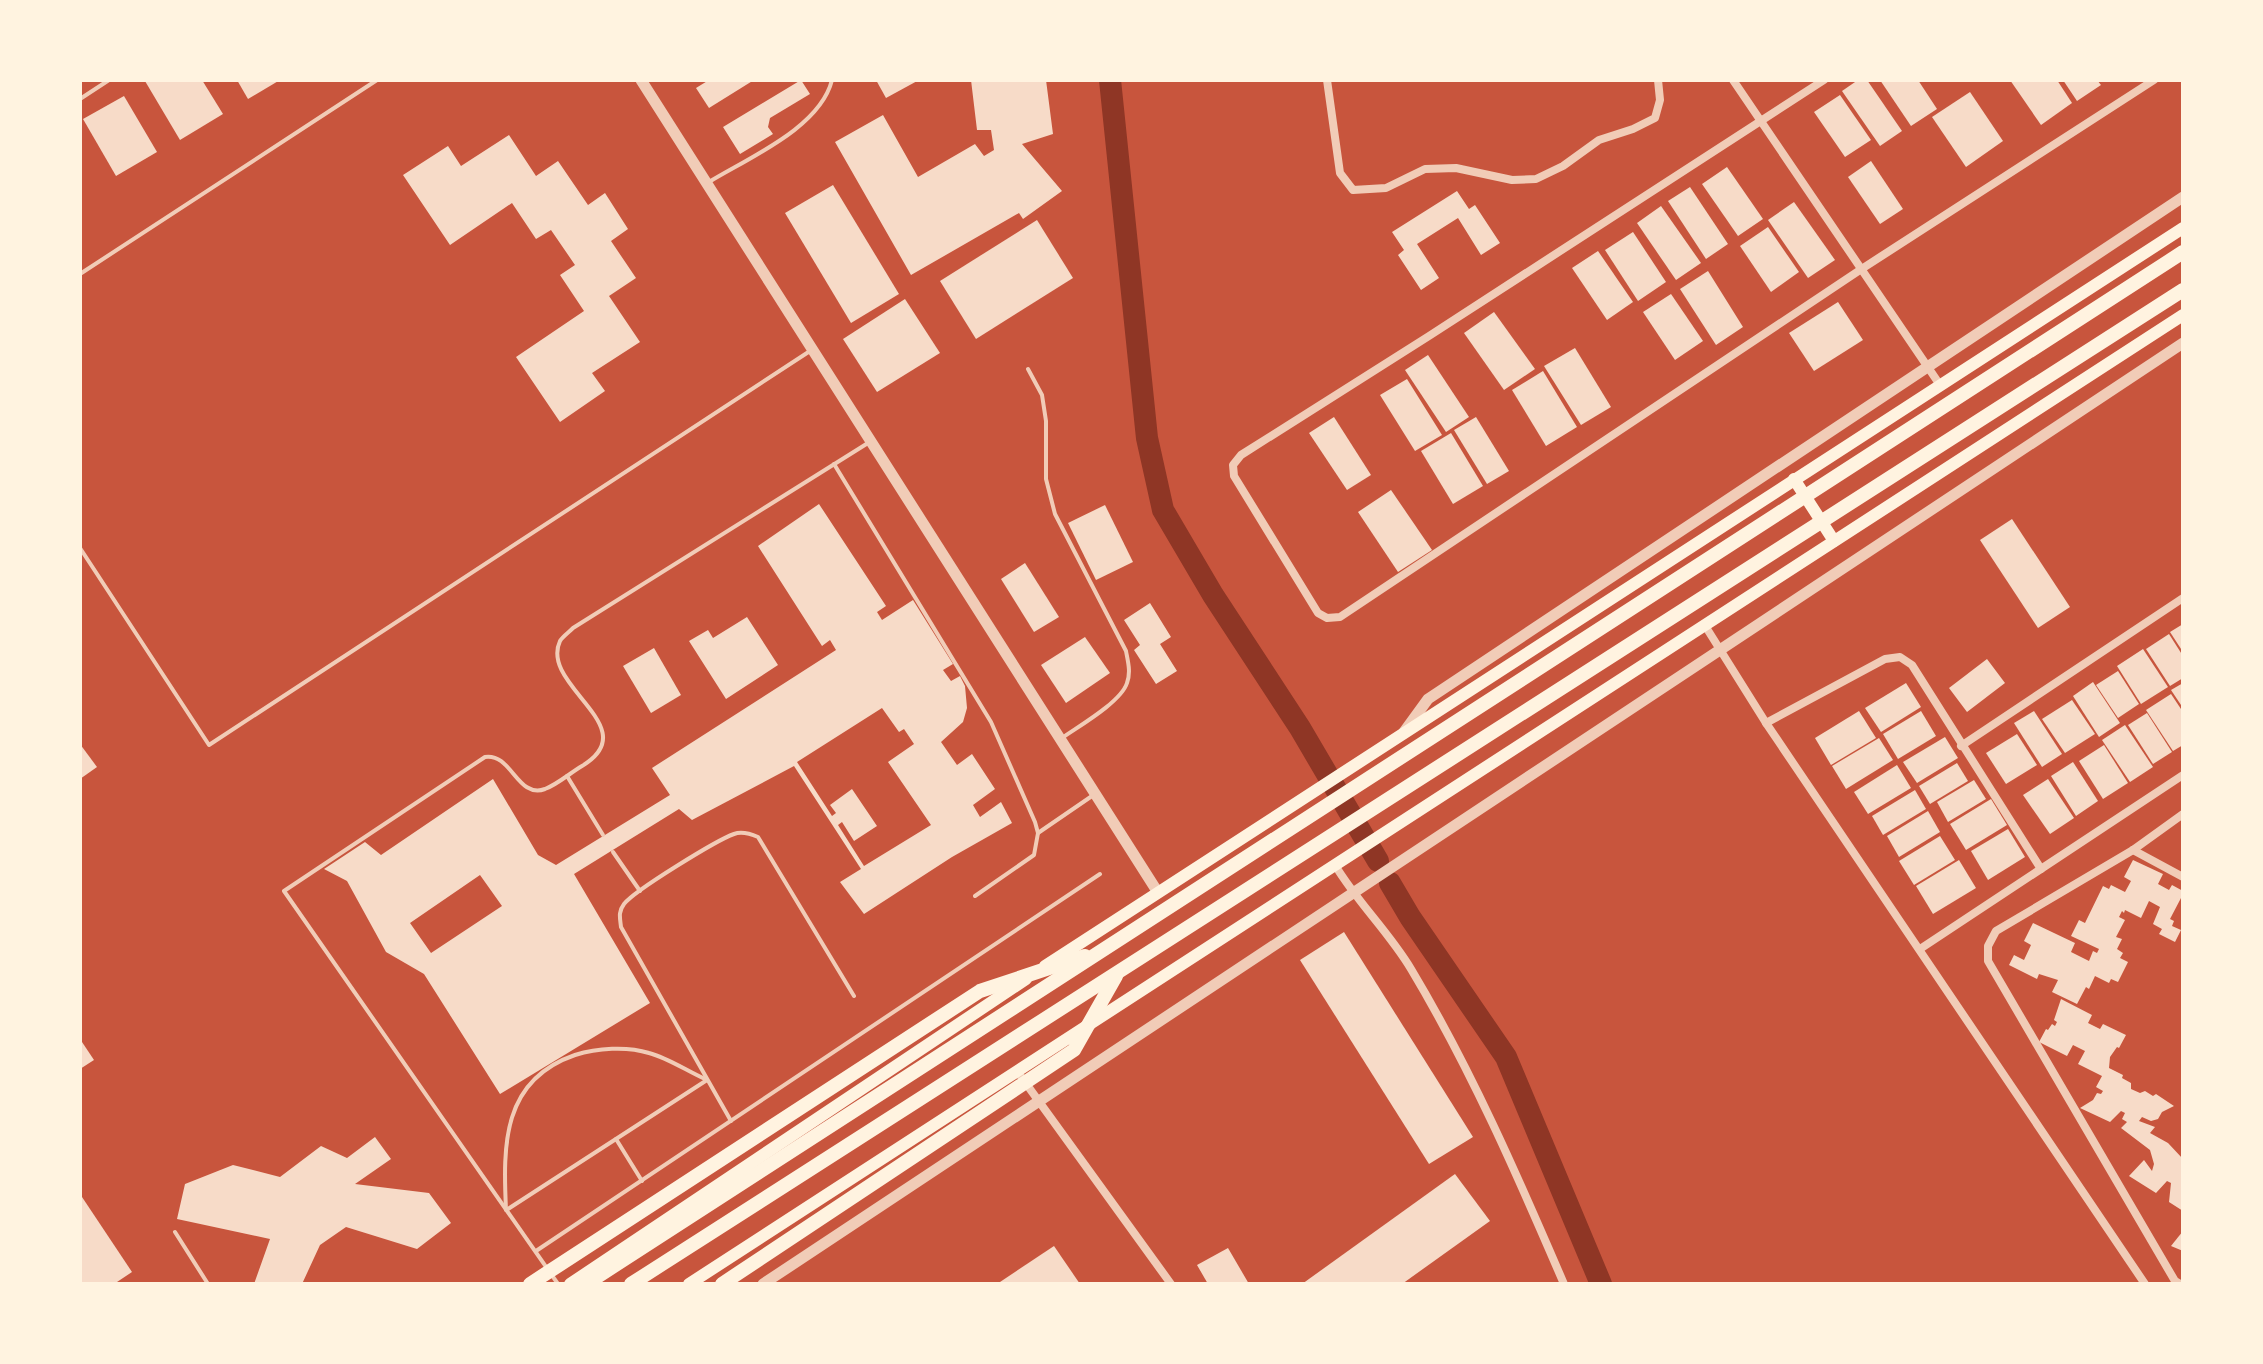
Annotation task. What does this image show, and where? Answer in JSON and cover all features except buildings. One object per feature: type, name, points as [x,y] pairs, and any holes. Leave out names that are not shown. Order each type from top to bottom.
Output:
[{"type":"main road","points":[[570,1284],[1157,891],[2183,228]]},
{"type":"main road","points":[[586,1284],[2183,252]]},
{"type":"main road","points":[[631,1284],[2183,290]]},
{"type":"main road","points":[[689,1284],[2183,315]]},
{"type":"main road","points":[[1794,479],[1834,541]]},
{"type":"main road","points":[[530,1284],[980,991],[1103,950]]},
{"type":"main road","points":[[722,1284],[1074,1050],[1118,972]]},
{"type":"street","points":[[641,80],[1157,891]]},
{"type":"street","points":[[1327,80],[1340,173],[1353,190],[1386,188],[1425,169],[1456,168],[1512,180],[1536,179],[1563,166],[1599,140],[1655,118],[1660,100],[1658,80]]},
{"type":"street","points":[[1733,80],[1940,385]]},
{"type":"street","points":[[1824,80],[1241,455],[1233,465],[1234,476],[1318,613],[1327,618],[1340,617],[1860,270],[2154,80]]},
{"type":"street","points":[[1404,733],[1428,699],[2183,197]]},
{"type":"street","points":[[763,1284],[2183,343]]},
{"type":"street","points":[[1961,746],[2183,598]]},
{"type":"street","points":[[1704,624],[1766,723],[2145,1284]]},
{"type":"street","points":[[1766,723],[1885,659],[1900,657],[1912,665],[2041,869]]},
{"type":"street","points":[[1920,949],[2183,775]]},
{"type":"street","points":[[2180,1284],[2175,1281],[1988,961],[1988,946],[1996,931],[2133,850],[2183,814]]},
{"type":"street","points":[[2133,850],[2183,877]]},
{"type":"street","points":[[1336,864],[1353,893],[1409,965],[1433,1006],[1481,1096],[1564,1284]]},
{"type":"street","points":[[1017,1071],[1171,1284]]},
{"type":"lane","points":[[80,99],[109,80]]},
{"type":"lane","points":[[80,274],[377,80]]},
{"type":"lane","points":[[707,183],[787,135],[814,114],[830,89],[832,80]]},
{"type":"lane","points":[[80,548],[209,745],[812,350]]},
{"type":"lane","points":[[1028,369],[1042,395],[1046,421],[1046,479],[1055,514],[1126,651],[1129,668],[1127,686],[1116,699],[1060,740]]},
{"type":"lane","points":[[558,1284],[284,891],[485,757],[494,756],[502,760],[524,786],[532,790],[544,790],[594,759],[602,750],[604,738],[599,725],[561,668],[558,654],[560,640],[586,620],[870,441]]},
{"type":"lane","points":[[834,464],[991,722],[1038,833],[1034,855],[975,896]]},
{"type":"lane","points":[[566,776],[603,835]]},
{"type":"lane","points":[[1038,833],[1095,794]]},
{"type":"lane","points":[[731,1121],[621,927],[619,915],[622,906],[640,891],[736,833],[749,833],[758,837],[854,996]]},
{"type":"lane","points":[[613,852],[640,891]]},
{"type":"lane","points":[[536,1251],[1100,874]]},
{"type":"lane","points":[[506,1210],[504,1155],[509,1124],[522,1093],[558,1061],[586,1052],[617,1049],[648,1052],[707,1080]]},
{"type":"lane","points":[[506,1210],[707,1080]]},
{"type":"lane","points":[[616,1139],[642,1181]]},
{"type":"lane","points":[[175,1232],[208,1284]]},
{"type":"waterway","points":[[1110,80],[1147,438],[1163,510],[1213,595],[1300,728],[1378,861]]},
{"type":"waterway","points":[[1390,883],[1506,1057],[1601,1284]]}]
